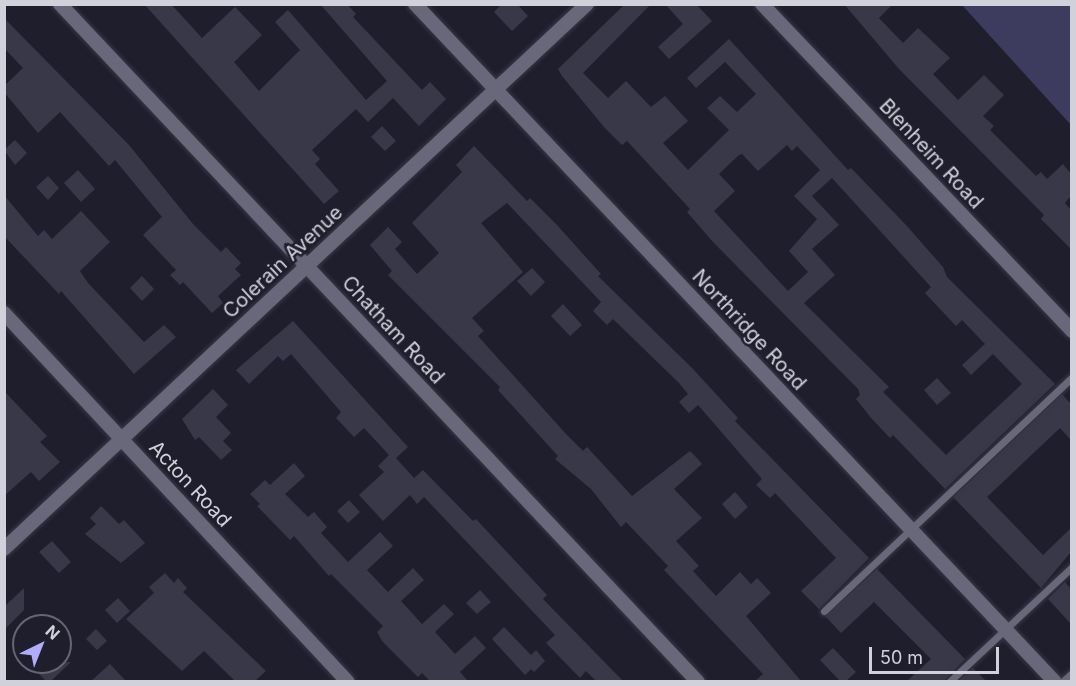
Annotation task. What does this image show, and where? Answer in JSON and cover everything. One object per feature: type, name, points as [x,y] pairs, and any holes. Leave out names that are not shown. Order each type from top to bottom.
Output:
[{"type":"street","name":"Chatham Road","points":[[60,4],[698,681]]},
{"type":"street","name":"Northridge Road","points":[[415,4],[1055,681]]},
{"type":"street","name":"Colerain Avenue","points":[[4,549],[587,4]]},
{"type":"street","name":"Blenheim Road","points":[[762,4],[1071,331]]},
{"type":"street","name":"Acton Road","points":[[4,313],[348,681]]},
{"type":"lane","points":[[824,611],[1071,377]]},
{"type":"lane","points":[[949,681],[1071,567]]},
{"type":"lane","points":[[1062,681],[1071,673]]},
{"type":"shaded area","points":[[962,5],[1071,5],[1071,125]]},
{"type":"building","points":[[144,4],[171,4],[202,38],[235,7],[262,35],[234,62],[259,91],[300,50],[275,22],[288,10],[366,100],[387,81],[320,4],[347,4],[356,14],[353,17],[422,90],[430,82],[446,99],[419,126],[393,98],[368,122],[356,109],[312,150],[320,159],[315,164],[339,191],[324,204]]},
{"type":"building","points":[[502,4],[517,4],[528,16],[512,31],[494,12]]},
{"type":"building","points":[[625,4],[651,4],[583,73],[608,98],[626,81],[651,107],[665,96],[688,121],[663,143],[688,170],[729,130],[707,108],[720,96],[737,112],[756,94],[725,62],[696,88],[687,78],[729,39],[848,170],[851,168],[906,225],[943,267],[947,277],[1055,384],[945,489],[893,435],[890,438],[872,419],[856,399],[860,395],[858,389],[713,242],[687,212],[690,209],[627,141],[622,145],[604,127],[558,69]],"holes":[[[787,145],[792,151],[797,146],[820,170],[794,196],[817,219],[789,251],[808,272],[788,291],[714,211],[735,191],[719,174],[739,155],[742,154],[758,171]],[[832,178],[931,287],[925,293],[956,326],[962,320],[985,344],[962,365],[971,375],[993,354],[1022,384],[946,455],[883,392],[889,387],[804,303],[835,275],[812,249],[839,225],[812,196]]]},
{"type":"building","points":[[665,4],[696,4],[712,21],[669,59],[658,47],[683,24]]},
{"type":"building","points":[[844,4],[893,4],[879,18],[903,43],[918,28],[950,58],[933,74],[958,100],[984,75],[1004,95],[983,116],[994,126],[990,130],[1036,176],[1041,172],[1047,179],[1063,164],[1071,174],[1071,196],[1065,203],[1071,210],[1071,249],[1041,219],[1044,215],[899,69]]},
{"type":"building","points":[[4,18],[129,145],[193,224],[221,252],[226,247],[241,263],[235,269],[241,275],[218,296],[223,303],[212,313],[183,282],[180,285],[170,275],[176,270],[143,235],[162,217],[115,160],[109,166],[60,112],[38,133],[4,92],[4,86],[23,68],[4,48]]},
{"type":"building","points":[[382,126],[396,141],[385,151],[371,137]]},
{"type":"building","points":[[15,140],[27,153],[15,165],[4,150]]},
{"type":"building","points":[[474,146],[527,201],[530,198],[557,225],[601,274],[598,276],[693,369],[738,418],[735,421],[869,558],[819,609],[801,591],[836,558],[775,493],[770,498],[756,485],[762,479],[698,405],[689,413],[679,402],[688,394],[679,383],[613,319],[607,325],[593,311],[601,302],[507,203],[481,223],[523,272],[472,318],[484,331],[478,336],[566,434],[583,451],[587,447],[632,496],[690,451],[696,457],[702,464],[674,489],[702,518],[676,541],[699,566],[693,571],[716,596],[740,572],[751,584],[757,578],[771,593],[746,616],[801,681],[755,681],[763,674],[664,570],[668,566],[626,522],[621,527],[591,489],[555,459],[558,456],[498,390],[500,387],[388,275],[392,271],[370,245],[388,227],[402,242],[395,249],[417,274],[439,253],[412,223],[462,172],[456,165]]},
{"type":"building","points":[[78,170],[95,189],[81,202],[64,183]]},
{"type":"building","points":[[48,176],[59,188],[48,200],[36,187]]},
{"type":"building","points":[[4,195],[38,236],[44,230],[52,239],[81,211],[110,242],[80,271],[88,283],[144,342],[164,325],[176,337],[134,374],[61,291],[59,294],[4,236]]},
{"type":"building","points":[[532,268],[545,282],[531,296],[517,281]]},
{"type":"building","points":[[142,276],[154,289],[142,301],[130,288]]},
{"type":"building","points":[[563,304],[582,325],[570,336],[551,316]]},
{"type":"building","points":[[293,321],[408,447],[396,458],[414,478],[423,470],[473,521],[476,519],[547,595],[543,599],[623,681],[596,681],[586,671],[580,678],[546,643],[555,635],[424,497],[417,504],[410,495],[383,521],[359,495],[384,472],[378,466],[389,455],[364,428],[354,437],[336,418],[341,412],[291,354],[283,361],[278,356],[249,384],[236,370]]},
{"type":"building","points":[[937,378],[951,393],[937,405],[924,390]]},
{"type":"building","points":[[213,389],[228,405],[216,417],[231,433],[223,441],[232,450],[221,460],[199,437],[195,440],[182,419]]},
{"type":"building","points":[[4,391],[47,436],[40,442],[60,462],[39,481],[31,472],[4,496]]},
{"type":"building","points":[[1062,394],[1071,404],[1071,440],[1060,428],[987,497],[1043,555],[1071,528],[1071,552],[1041,588],[953,497]]},
{"type":"building","points":[[294,463],[305,476],[285,494],[308,517],[314,512],[327,527],[321,533],[348,562],[380,532],[393,546],[367,570],[388,592],[413,568],[424,580],[401,601],[422,624],[444,604],[454,614],[435,632],[455,654],[475,636],[486,648],[460,672],[468,681],[430,681],[422,673],[418,677],[382,641],[377,632],[383,626],[331,574],[329,576],[294,536],[290,540],[257,506],[260,504],[250,494],[265,480],[270,485]]},
{"type":"building","points":[[735,492],[748,507],[735,519],[722,504]]},
{"type":"building","points":[[349,500],[360,512],[348,523],[337,511]]},
{"type":"building","points":[[101,506],[119,524],[124,520],[145,543],[121,563],[85,534],[96,524],[90,518]]},
{"type":"building","points":[[52,541],[71,562],[59,573],[39,552]]},
{"type":"building","points":[[877,569],[965,659],[944,681],[907,681],[931,659],[874,602],[841,633],[825,616]]},
{"type":"building","points":[[165,573],[174,583],[178,578],[187,588],[183,592],[266,671],[255,681],[235,681],[204,651],[182,671],[126,619],[154,593],[149,587]]},
{"type":"building","points":[[1065,582],[1071,589],[1071,624],[1048,599]]},
{"type":"building","points":[[24,588],[24,610],[20,614],[12,614],[12,622],[4,630],[4,607]]},
{"type":"building","points":[[480,590],[491,602],[477,614],[466,603]]},
{"type":"building","points":[[118,598],[130,611],[117,623],[105,610]]},
{"type":"building","points":[[504,627],[531,655],[536,650],[545,661],[534,672],[531,669],[525,675],[492,639]]},
{"type":"building","points":[[96,629],[107,641],[97,650],[86,639]]},
{"type":"building","points":[[833,648],[856,672],[846,681],[840,681],[820,660]]},
{"type":"building","points":[[110,664],[126,681],[91,681]]},
{"type":"building","points":[[973,668],[986,681],[958,681]]},
{"type":"building","points":[[39,674],[58,674],[51,681],[46,681]]}]
